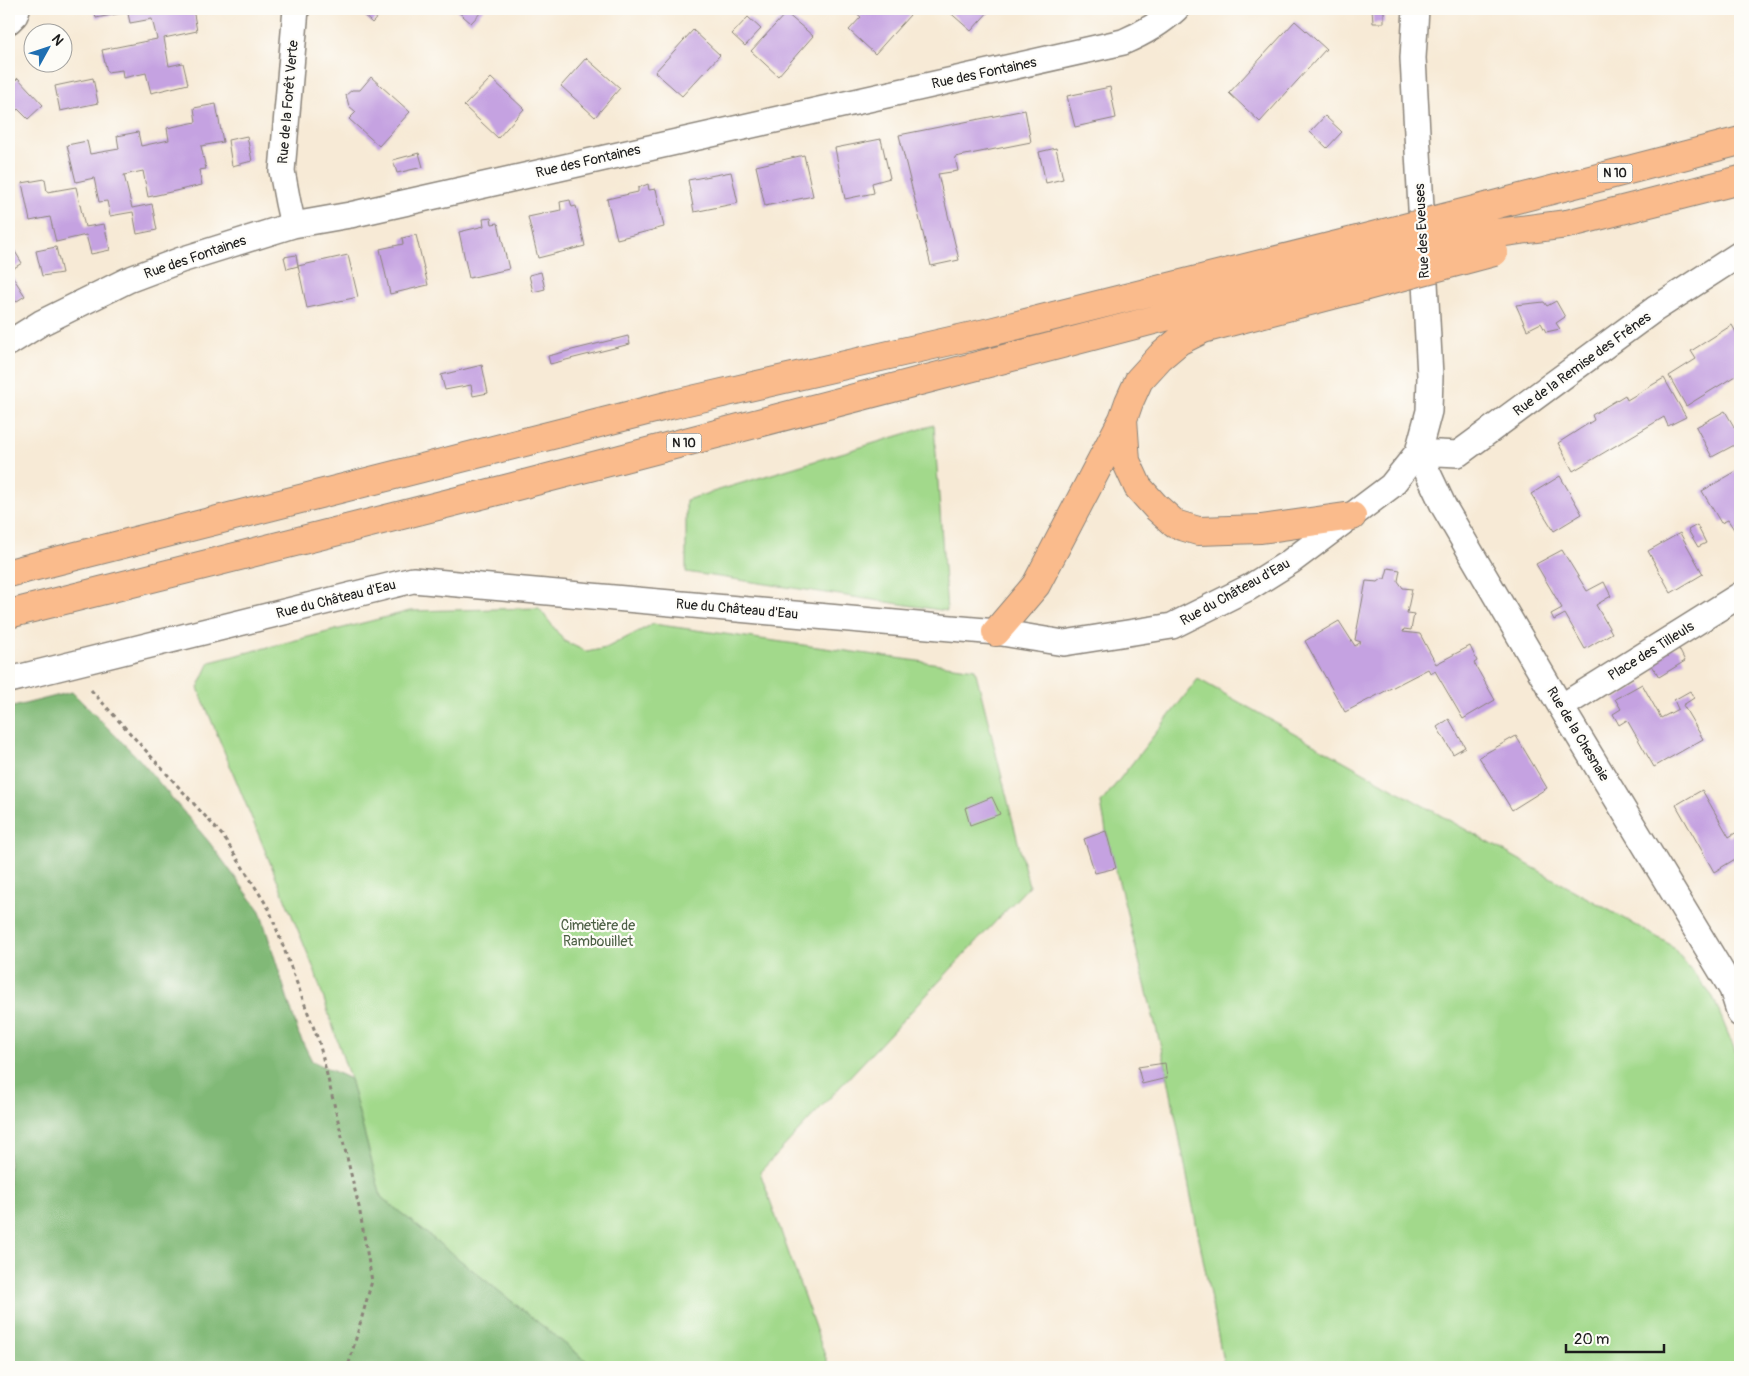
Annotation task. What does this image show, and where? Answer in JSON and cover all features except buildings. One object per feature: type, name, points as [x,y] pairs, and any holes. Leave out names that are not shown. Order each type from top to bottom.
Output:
[{"type":"main road","name":"N 10","points":[[9,573],[661,408],[990,332],[1740,141]]},
{"type":"main road","name":"N 10","points":[[9,614],[1360,277],[1740,180]]},
{"type":"main road","points":[[996,632],[1036,584],[1123,419],[1139,380],[1160,358],[1179,342],[1203,329],[1360,277]]},
{"type":"main road","points":[[1123,419],[1126,461],[1138,486],[1156,507],[1175,524],[1198,531],[1261,529],[1352,516]]},
{"type":"street","points":[[9,21],[15,15],[17,9]]},
{"type":"street","name":"Rue de la Forêt Verte","points":[[294,225],[282,171],[296,9]]},
{"type":"street","name":"Rue des Fontaines","points":[[9,343],[41,323],[128,280],[182,260],[294,225],[350,215],[1123,42],[1157,26],[1176,9]]},
{"type":"street","name":"Rue des Eveuses","points":[[1416,9],[1413,58],[1430,376],[1429,411],[1418,452]]},
{"type":"street","name":"Rue de la Remise des Frênes","points":[[1418,452],[1458,454],[1655,309],[1740,254]]},
{"type":"street","name":"Rue du Château d'Eau","points":[[9,680],[413,580],[996,632],[1064,643],[1172,626],[1250,587],[1290,562],[1391,486],[1418,452]]},
{"type":"street","name":"Rue de la Chesnaie","points":[[1418,452],[1444,506],[1561,707],[1736,990],[1740,1014]]},
{"type":"street","name":"Place des Tilleuls","points":[[1561,707],[1740,595]]},
{"type":"path","points":[[68,664],[223,836],[269,909],[319,1042],[359,1207],[372,1281],[348,1367]]},
{"type":"green space","points":[[934,425],[947,611],[686,572],[686,500]]},
{"type":"green space","name":"Cimetière de Rambouillet","points":[[539,608],[564,641],[587,652],[606,648],[653,624],[975,669],[1029,886],[760,1172],[829,1367],[594,1367],[381,1197],[350,1079],[314,969],[198,688],[210,662],[410,611]]},
{"type":"green space","points":[[1198,679],[1671,945],[1713,997],[1740,1063],[1740,1367],[1224,1367],[1165,1063],[1106,831],[1101,803]]},
{"type":"green space","points":[[72,692],[139,759],[209,842],[260,911],[299,1035],[312,1061],[350,1079],[381,1197],[594,1367],[9,1367],[9,708]]}]
